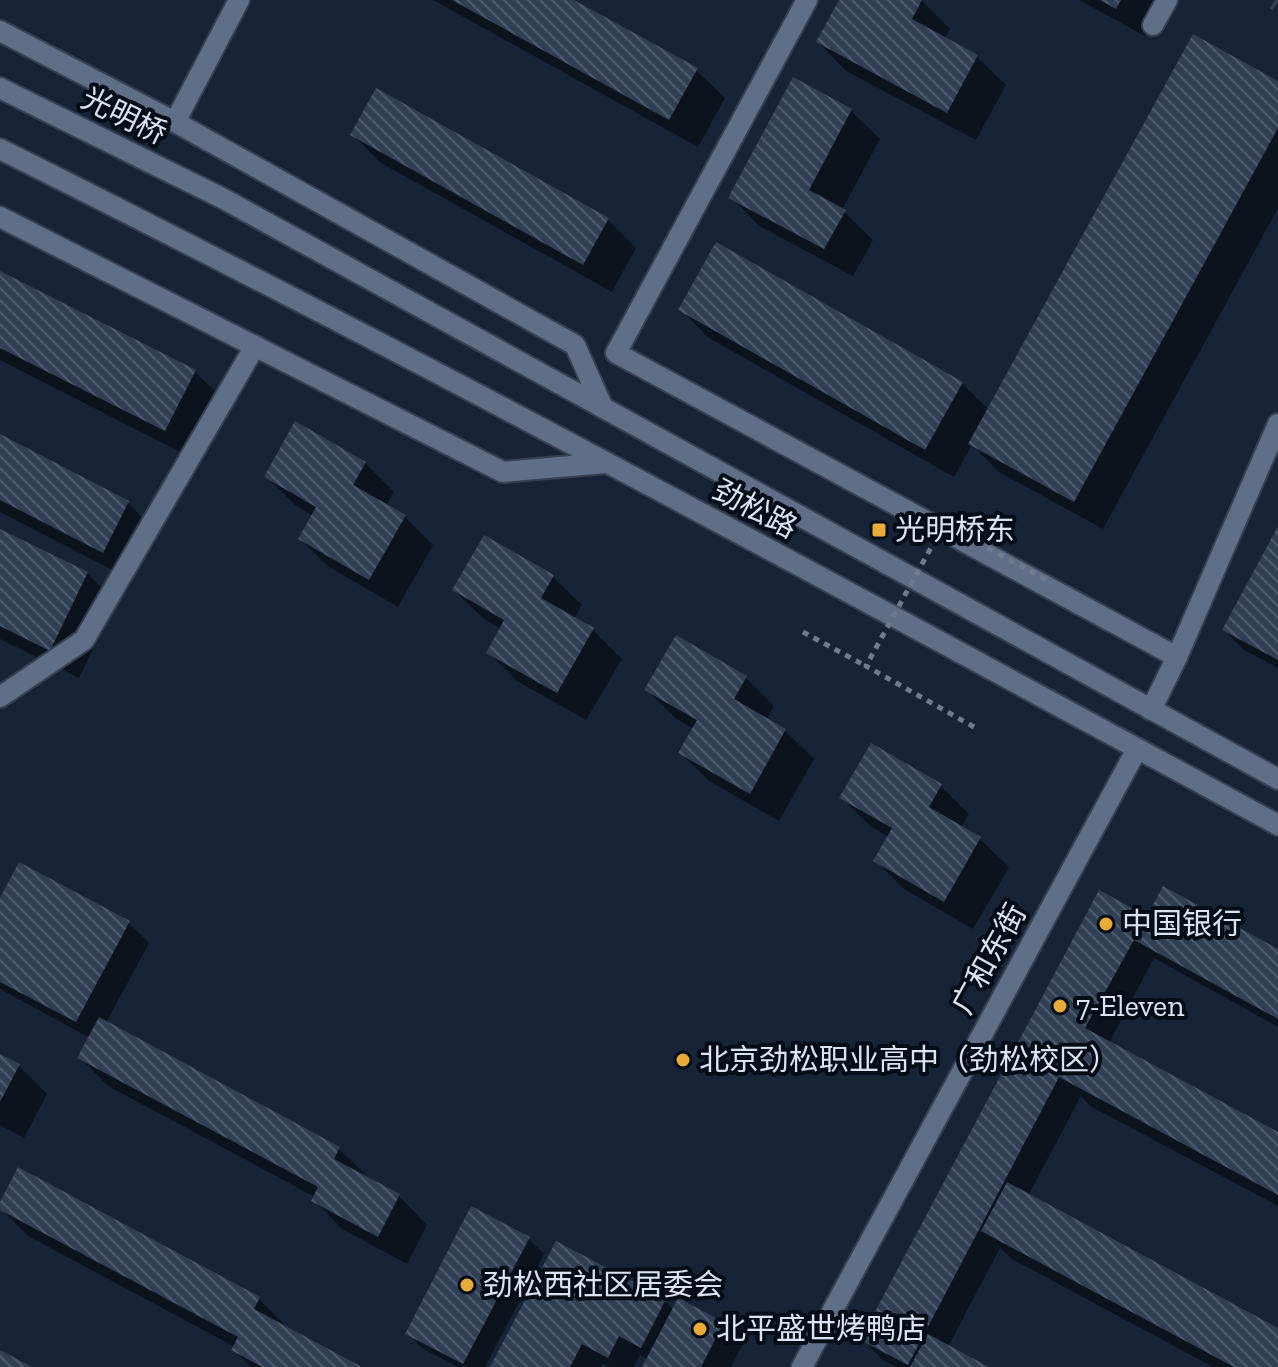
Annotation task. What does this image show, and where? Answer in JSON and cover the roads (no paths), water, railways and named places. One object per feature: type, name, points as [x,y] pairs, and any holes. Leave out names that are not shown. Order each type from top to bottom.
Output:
[{"type":"street","points":[[175,122],[239,0]]},
{"type":"street","points":[[807,0],[616,353],[1177,657]]},
{"type":"street","points":[[1153,25],[1167,0]]},
{"type":"street","points":[[0,31],[175,122],[575,345],[603,408]]},
{"type":"street","name":"光明桥","points":[[0,88],[222,198]]},
{"type":"street","name":"劲松路","points":[[0,149],[200,249],[605,463],[1278,825]]},
{"type":"street","name":"劲松路","points":[[222,198],[1278,779]]},
{"type":"street","points":[[0,217],[503,472],[605,463]]},
{"type":"street","points":[[0,697],[84,640],[255,346]]},
{"type":"street","points":[[1151,710],[1278,424]]},
{"type":"street","name":"广和东街","points":[[802,1367],[1137,749]]},
{"type":"place","name":"光明桥东","points":[[879,530]]},
{"type":"place","name":"中国银行","points":[[1106,924]]},
{"type":"place","name":"7-Eleven","points":[[1060,1006]]},
{"type":"place","name":"北京劲松职业高中（劲松校区）","points":[[683,1060]]},
{"type":"place","name":"劲松西社区居委会","points":[[467,1285]]},
{"type":"place","name":"北平盛世烤鸭店","points":[[700,1329]]}]
